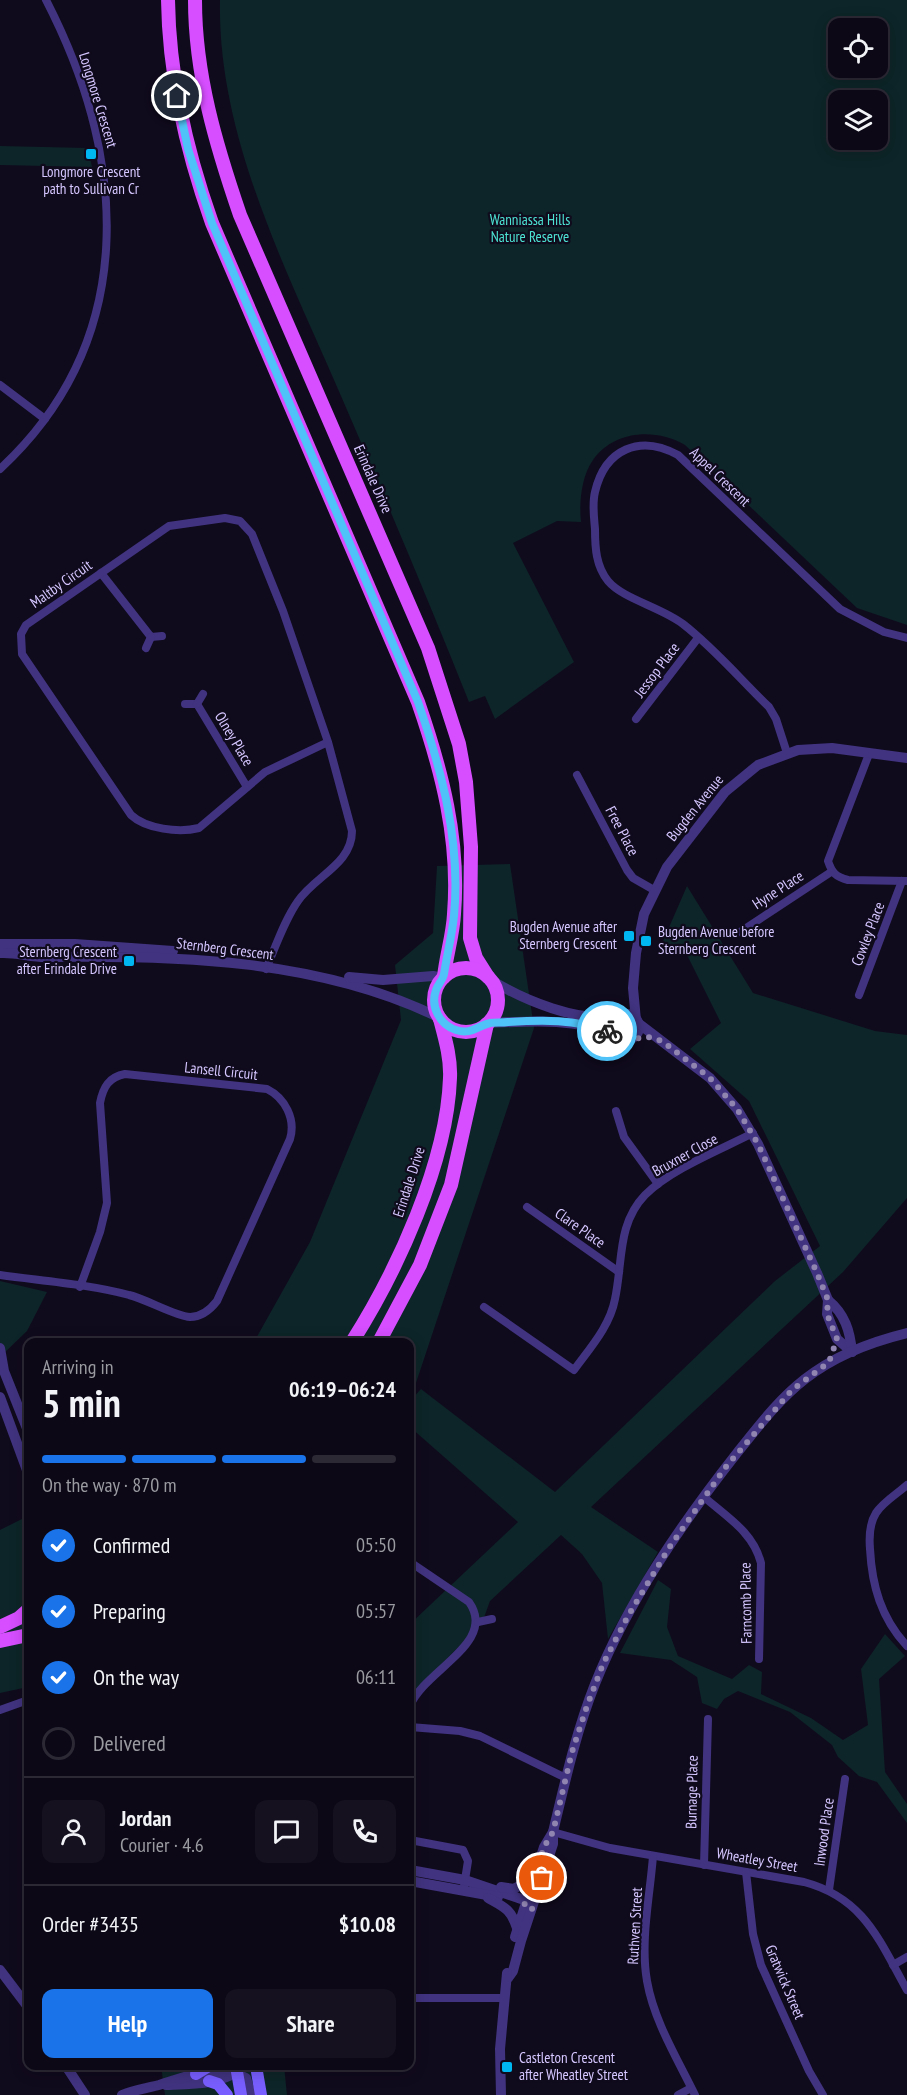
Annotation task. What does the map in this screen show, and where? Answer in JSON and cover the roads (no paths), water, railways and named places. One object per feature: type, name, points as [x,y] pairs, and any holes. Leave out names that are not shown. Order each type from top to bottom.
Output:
[{"type":"main road","points":[[168,0],[170,51],[180,114],[205,203],[418,702],[442,777],[453,842],[454,916],[443,978],[435,995],[435,1007],[440,1018],[449,1027],[460,1031],[477,1030],[488,1024]]},
{"type":"main road","points":[[186,0],[191,55],[202,111],[212,149],[240,215]]},
{"type":"main road","name":"Erindale Drive","points":[[195,0],[198,52],[206,100],[217,147],[240,215],[428,648],[449,706],[459,744],[470,814],[470,938],[476,958],[490,978]]},
{"type":"main road","points":[[381,1338],[420,1265],[451,1185],[488,1024],[498,1005],[497,992],[490,978],[478,970],[466,968],[454,971],[443,978]]},
{"type":"main road","name":"Erindale Drive","points":[[355,1338],[398,1258],[433,1165],[450,1077],[440,1018]]},
{"type":"main road","points":[[0,1627],[24,1612]]},
{"type":"main road","points":[[0,1641],[24,1636]]},
{"type":"main road","points":[[196,2074],[202,2070]]},
{"type":"main road","points":[[238,2070],[241,2095]]},
{"type":"main road","points":[[257,2070],[261,2095]]},
{"type":"main road","points":[[209,2080],[218,2084],[227,2095]]},
{"type":"street","name":"Longmore Crescent","points":[[0,469],[45,419],[71,380],[96,319],[103,286],[108,221],[103,165],[88,108],[69,52],[46,0]]},
{"type":"street","points":[[0,385],[45,419]]},
{"type":"street","name":"Appel Crescent","points":[[787,753],[776,719],[769,707],[698,638],[665,611],[617,590],[608,581],[598,562],[594,499],[598,484],[614,458],[638,445],[652,444],[678,455],[840,609],[884,632],[907,638]]},
{"type":"street","name":"Maltby Circuit","points":[[268,966],[296,903],[346,855],[352,844],[352,831],[328,742],[283,611],[252,534],[244,523],[225,518],[169,526],[26,625],[21,634],[22,654],[138,822],[150,826],[195,829],[206,823],[279,763],[328,742]]},
{"type":"street","points":[[101,573],[151,637]]},
{"type":"street","points":[[151,637],[162,636]]},
{"type":"street","points":[[146,648],[151,637]]},
{"type":"street","name":"Jessop Place","points":[[636,719],[698,638]]},
{"type":"street","name":"Olney Place","points":[[197,704],[203,694]]},
{"type":"street","name":"Olney Place","points":[[185,704],[197,704]]},
{"type":"street","name":"Olney Place","points":[[197,704],[247,787]]},
{"type":"street","name":"Bugden Avenue","points":[[619,1017],[630,1001],[638,935],[654,890],[667,867],[724,792],[758,765],[787,753],[832,748],[907,758]]},
{"type":"street","points":[[869,754],[829,853],[828,861],[831,872],[839,878],[848,880],[905,881]]},
{"type":"street","name":"Free Place","points":[[577,775],[627,870],[633,878],[654,890]]},
{"type":"street","name":"Hyne Place","points":[[740,932],[831,872]]},
{"type":"street","name":"Cowley Place","points":[[859,995],[905,881]]},
{"type":"street","name":"Sternberg Crescent","points":[[0,944],[97,945],[360,979],[404,980],[433,976],[443,978]]},
{"type":"street","name":"Sternberg Crescent","points":[[0,953],[37,957],[188,956]]},
{"type":"street","name":"Sternberg Crescent","points":[[268,966],[376,991],[440,1018]]},
{"type":"street","points":[[490,978],[516,993],[573,1013],[596,1018],[619,1017],[627,1014],[710,1078],[737,1109],[753,1133],[828,1300],[838,1309],[850,1333],[852,1352]]},
{"type":"street","name":"Bugden Avenue","points":[[633,988],[637,1021]]},
{"type":"street","points":[[615,1034],[614,1023],[619,1017]]},
{"type":"street","points":[[488,1024],[533,1020],[561,1021],[597,1027],[624,1040],[648,1037],[662,1041]]},
{"type":"street","points":[[633,1038],[638,1031],[637,1021]]},
{"type":"street","name":"Lansell Circuit","points":[[0,1275],[146,1299],[186,1316],[201,1315],[210,1310],[217,1301],[290,1138],[292,1124],[281,1100],[267,1089],[125,1074],[113,1077],[106,1084],[100,1102],[107,1186],[106,1213],[80,1287]]},
{"type":"street","points":[[616,1110],[624,1137],[658,1184]]},
{"type":"street","name":"Bruxner Close","points":[[484,1307],[574,1370],[609,1317],[615,1300],[626,1226],[645,1195],[658,1184],[753,1133]]},
{"type":"street","name":"Clare Place","points":[[527,1207],[619,1272]]},
{"type":"street","points":[[828,1300],[827,1314],[837,1339],[852,1352]]},
{"type":"street","points":[[850,1333],[877,1341]]},
{"type":"street","points":[[501,2095],[500,2049],[507,1967],[517,1929],[553,1844],[553,1832],[566,1778],[594,1685],[616,1638],[638,1599],[704,1497],[770,1413],[804,1380],[829,1362],[877,1341],[907,1333]]},
{"type":"street","points":[[829,1362],[837,1339]]},
{"type":"street","points":[[0,1348],[4,1395],[24,1462]]},
{"type":"street","points":[[4,1395],[24,1425]]},
{"type":"street","points":[[0,1419],[15,1438]]},
{"type":"street","points":[[907,1485],[877,1512],[870,1537],[874,1585],[879,1604],[888,1622],[907,1646]]},
{"type":"street","name":"Farncomb Place","points":[[704,1497],[747,1534],[757,1550],[760,1563],[759,1659]]},
{"type":"street","points":[[414,1565],[469,1602],[476,1611],[478,1622],[472,1639],[421,1687],[414,1699]]},
{"type":"street","points":[[478,1622],[492,1619]]},
{"type":"street","points":[[0,1710],[24,1701]]},
{"type":"street","name":"Burnage Place","points":[[704,1865],[708,1719]]},
{"type":"street","points":[[414,1727],[460,1731],[480,1736],[566,1778]]},
{"type":"street","name":"Inwood Place","points":[[829,1890],[845,1779]]},
{"type":"street","points":[[507,1978],[513,1971],[534,1877],[547,1839],[553,1832]]},
{"type":"street","name":"Wheatley Street","points":[[553,1832],[653,1856],[804,1882],[829,1890],[844,1898],[863,1916],[907,1990]]},
{"type":"street","points":[[414,1841],[463,1850],[468,1861],[464,1885]]},
{"type":"street","name":"Ruthven Street","points":[[653,1856],[645,1948],[646,1980],[659,2020],[693,2091]]},
{"type":"street","points":[[414,1871],[529,1905]]},
{"type":"street","name":"Gratwick Street","points":[[746,1872],[753,1934],[761,1965],[809,2071],[823,2095]]},
{"type":"street","points":[[481,1889],[514,1889],[534,1877]]},
{"type":"street","points":[[414,1881],[464,1885]]},
{"type":"street","points":[[481,1889],[505,1906],[513,1915],[517,1929]]},
{"type":"street","points":[[893,1965],[907,1957]]},
{"type":"street","points":[[0,1970],[24,1997]]},
{"type":"street","points":[[414,1998],[504,1998]]},
{"type":"street","points":[[69,2070],[85,2095]]},
{"type":"street","points":[[123,2095],[160,2085],[180,2076],[222,2070]]},
{"type":"street","points":[[160,2085],[209,2080],[233,2070]]},
{"type":"street","points":[[240,2070],[246,2078],[251,2095]]},
{"type":"street","points":[[678,2095],[693,2091]]},
{"type":"place","name":"Longmore Crescent path to Sullivan Cr","points":[[91,154]]},
{"type":"place","name":"Bugden Avenue after Sternberg Crescent","points":[[629,936]]},
{"type":"place","name":"Bugden Avenue before Sternberg Crescent","points":[[646,941]]},
{"type":"place","name":"Sternberg Crescent after Erindale Drive","points":[[129,961]]},
{"type":"place","name":"Castleton Crescent after Wheatley Street","points":[[507,2067]]},
{"type":"park label","name":"Wanniassa Hills Nature Reserve","points":[[530,228]]}]
